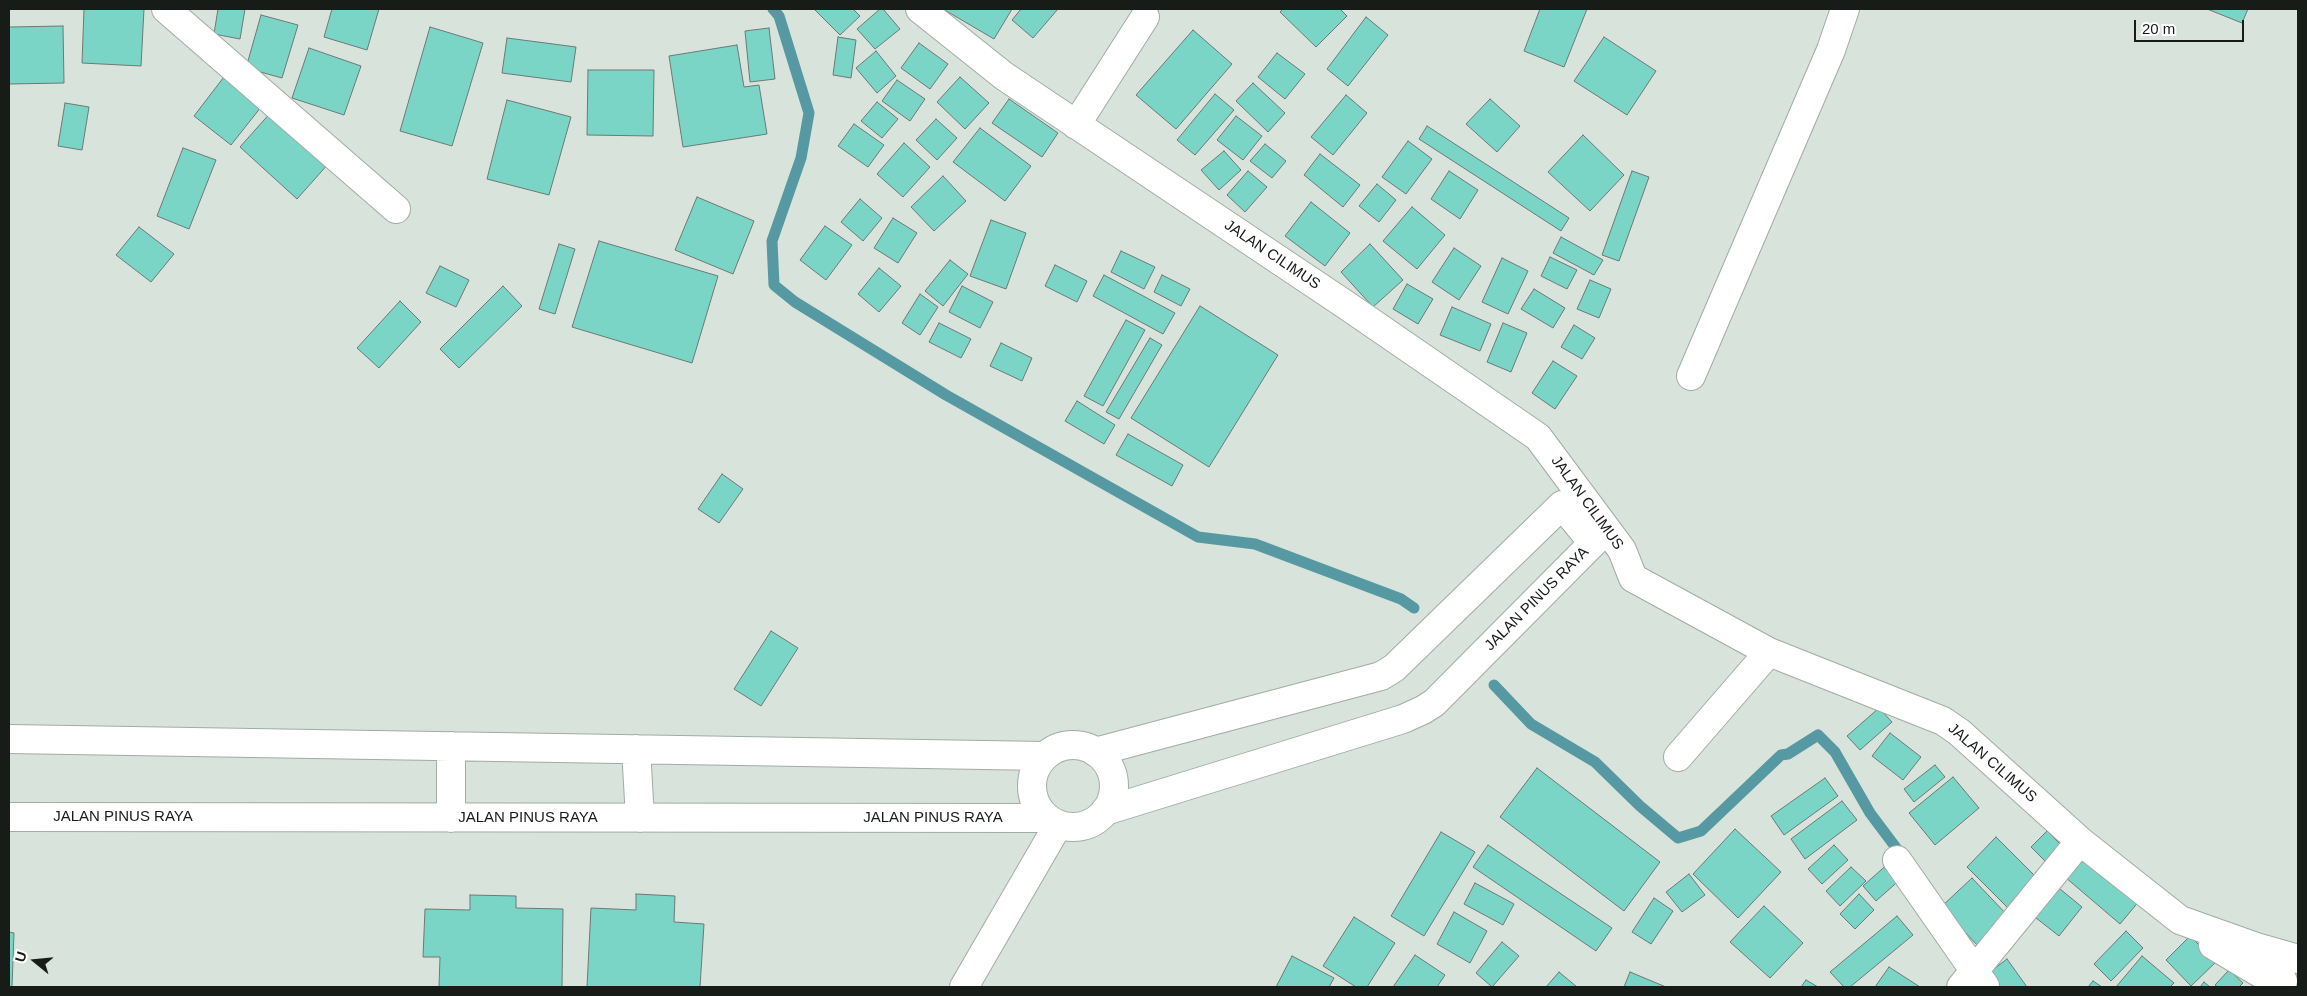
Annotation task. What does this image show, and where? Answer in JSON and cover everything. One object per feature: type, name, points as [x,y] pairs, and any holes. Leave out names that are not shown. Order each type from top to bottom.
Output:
[{"type":"street","points":[[166,9],[396,209]]},
{"type":"street","name":"JALAN CILIMUS","points":[[920,9],[1004,76],[1076,126],[1346,305],[1538,438],[1622,550],[1633,578],[1769,652],[1952,726],[2080,841],[2180,920],[2256,947],[2298,959]]},
{"type":"street","points":[[1690,376],[1831,50],[1845,9]]},
{"type":"street","points":[[1076,126],[1144,17]]},
{"type":"street","name":"JALAN PINUS RAYA","points":[[9,817],[1053,821],[1071,827],[1084,826],[1096,821],[1105,811],[1403,719],[1423,710],[1434,702],[1593,543],[1562,505],[1394,668],[1381,676],[1095,752]]},
{"type":"street","points":[[1678,757],[1769,652]]},
{"type":"street","points":[[9,739],[1045,756]]},
{"type":"street","points":[[964,987],[1053,821],[1038,808],[1033,795],[1032,781],[1036,768],[1045,756],[1056,749],[1069,745],[1083,746],[1104,759],[1113,779],[1112,796],[1105,811]]},
{"type":"street","points":[[451,746],[451,818]]},
{"type":"street","points":[[636,749],[640,818]]},
{"type":"street","points":[[1897,860],[1974,982],[2080,841]]},
{"type":"street","points":[[2180,920],[2212,945],[2260,973],[2283,981]]},
{"type":"building","points":[[84,9],[144,9],[141,66],[82,63]]},
{"type":"building","points":[[218,9],[245,9],[240,39],[214,34]]},
{"type":"building","points":[[332,9],[379,9],[367,50],[324,37]]},
{"type":"building","points":[[814,9],[853,9],[860,16],[840,35]]},
{"type":"building","points":[[880,9],[883,9],[900,29],[875,49],[857,29]]},
{"type":"building","points":[[943,9],[1012,9],[994,39]]},
{"type":"building","points":[[1021,9],[1058,9],[1033,38],[1012,20]]},
{"type":"building","points":[[1283,9],[1340,9],[1347,16],[1316,47],[1280,12]]},
{"type":"building","points":[[1540,9],[1587,9],[1564,67],[1524,51]]},
{"type":"building","points":[[2207,9],[2248,9],[2242,23]]},
{"type":"building","points":[[261,15],[298,25],[282,78],[246,68]]},
{"type":"building","points":[[1366,17],[1388,35],[1348,86],[1327,69]]},
{"type":"building","points":[[63,26],[64,83],[9,84],[9,27]]},
{"type":"building","points":[[430,27],[483,43],[452,146],[400,131]]},
{"type":"building","points":[[769,28],[775,79],[750,82],[745,31]]},
{"type":"building","points":[[1193,30],[1232,64],[1176,129],[1136,95]]},
{"type":"building","points":[[838,37],[856,40],[851,78],[833,75]]},
{"type":"building","points":[[1604,37],[1656,71],[1627,115],[1574,81]]},
{"type":"building","points":[[507,38],[576,47],[571,82],[502,73]]},
{"type":"building","points":[[919,43],[948,64],[930,89],[901,68]]},
{"type":"building","points":[[737,45],[744,87],[759,85],[767,134],[683,147],[669,56]]},
{"type":"building","points":[[309,48],[361,66],[344,115],[292,98]]},
{"type":"building","points":[[876,51],[896,76],[877,93],[856,68]]},
{"type":"building","points":[[1277,53],[1305,74],[1285,99],[1258,77]]},
{"type":"building","points":[[588,70],[654,70],[653,136],[587,135]]},
{"type":"building","points":[[227,73],[265,102],[231,145],[194,116]]},
{"type":"building","points":[[960,77],[989,103],[965,129],[937,102]]},
{"type":"building","points":[[897,80],[925,99],[910,121],[882,101]]},
{"type":"building","points":[[1253,83],[1285,113],[1268,132],[1236,101]]},
{"type":"building","points":[[1215,94],[1234,110],[1195,155],[1177,140]]},
{"type":"building","points":[[1346,95],[1367,113],[1333,155],[1311,137]]},
{"type":"building","points":[[1009,99],[1058,133],[1042,157],[992,123]]},
{"type":"building","points":[[1490,99],[1520,126],[1497,152],[1466,124]]},
{"type":"building","points":[[507,100],[571,117],[549,195],[487,179]]},
{"type":"building","points":[[877,102],[898,119],[882,138],[861,121]]},
{"type":"building","points":[[65,103],[89,107],[82,150],[58,146]]},
{"type":"building","points":[[272,111],[329,163],[297,199],[240,147]]},
{"type":"building","points":[[1236,116],[1262,136],[1243,160],[1217,140]]},
{"type":"building","points":[[936,119],[957,138],[937,160],[916,140]]},
{"type":"building","points":[[854,124],[884,145],[868,167],[838,146]]},
{"type":"building","points":[[1427,126],[1569,218],[1561,231],[1419,139]]},
{"type":"building","points":[[980,128],[1031,166],[1005,201],[953,162]]},
{"type":"building","points":[[1583,135],[1624,175],[1590,211],[1548,172]]},
{"type":"building","points":[[1408,141],[1432,159],[1406,194],[1382,177]]},
{"type":"building","points":[[904,143],[930,167],[903,197],[877,174]]},
{"type":"building","points":[[1265,144],[1286,161],[1272,178],[1250,161]]},
{"type":"building","points":[[183,148],[216,160],[189,229],[157,216]]},
{"type":"building","points":[[1224,151],[1241,170],[1219,190],[1201,170]]},
{"type":"building","points":[[1320,154],[1360,185],[1343,207],[1304,175]]},
{"type":"building","points":[[1248,171],[1267,187],[1245,212],[1227,195]]},
{"type":"building","points":[[1449,171],[1478,190],[1460,219],[1431,199]]},
{"type":"building","points":[[1632,171],[1649,177],[1619,261],[1602,255]]},
{"type":"building","points":[[943,176],[966,201],[934,231],[911,207]]},
{"type":"building","points":[[1377,184],[1396,200],[1379,222],[1359,206]]},
{"type":"building","points":[[697,197],[754,221],[733,274],[675,250]]},
{"type":"building","points":[[860,199],[882,218],[863,241],[841,222]]},
{"type":"building","points":[[1311,202],[1350,233],[1325,266],[1285,236]]},
{"type":"building","points":[[1412,207],[1445,235],[1417,269],[1383,241]]},
{"type":"building","points":[[893,218],[917,233],[898,263],[874,248]]},
{"type":"building","points":[[991,220],[1026,233],[1006,289],[970,276]]},
{"type":"building","points":[[825,226],[852,245],[826,280],[800,260]]},
{"type":"building","points":[[139,227],[174,254],[151,282],[116,255]]},
{"type":"building","points":[[1561,237],[1603,260],[1594,275],[1553,253]]},
{"type":"building","points":[[599,241],[718,276],[692,363],[572,327]]},
{"type":"building","points":[[559,244],[575,249],[555,314],[539,309]]},
{"type":"building","points":[[1370,244],[1403,280],[1373,307],[1341,272]]},
{"type":"building","points":[[1454,248],[1481,266],[1459,300],[1432,282]]},
{"type":"building","points":[[1121,251],[1155,267],[1144,289],[1111,272]]},
{"type":"building","points":[[1550,257],[1577,270],[1567,289],[1541,276]]},
{"type":"building","points":[[1502,258],[1528,271],[1508,314],[1482,302]]},
{"type":"building","points":[[950,260],[968,274],[943,306],[925,291]]},
{"type":"building","points":[[1055,265],[1087,281],[1077,302],[1045,286]]},
{"type":"building","points":[[440,266],[469,280],[456,307],[426,293]]},
{"type":"building","points":[[879,268],[901,286],[879,312],[858,294]]},
{"type":"building","points":[[1104,275],[1175,313],[1163,334],[1093,296]]},
{"type":"building","points":[[1162,275],[1190,289],[1181,306],[1154,292]]},
{"type":"building","points":[[1590,280],[1611,289],[1599,318],[1577,309]]},
{"type":"building","points":[[1407,284],[1433,299],[1418,324],[1393,309]]},
{"type":"building","points":[[503,286],[522,306],[459,368],[440,349]]},
{"type":"building","points":[[962,286],[993,302],[980,328],[949,312]]},
{"type":"building","points":[[1534,289],[1565,308],[1553,328],[1521,309]]},
{"type":"building","points":[[920,294],[938,307],[920,335],[902,323]]},
{"type":"building","points":[[400,301],[421,322],[379,368],[357,348]]},
{"type":"building","points":[[1200,306],[1278,355],[1209,467],[1131,418]]},
{"type":"building","points":[[1452,307],[1491,324],[1480,351],[1440,335]]},
{"type":"building","points":[[1126,320],[1145,330],[1103,406],[1084,396]]},
{"type":"building","points":[[939,323],[971,339],[961,358],[929,342]]},
{"type":"building","points":[[1503,323],[1527,333],[1511,372],[1487,362]]},
{"type":"building","points":[[1574,325],[1595,338],[1582,359],[1561,347]]},
{"type":"building","points":[[1150,338],[1162,345],[1119,419],[1106,412]]},
{"type":"building","points":[[1001,343],[1032,358],[1022,381],[990,366]]},
{"type":"building","points":[[1553,361],[1577,376],[1555,409],[1532,393]]},
{"type":"building","points":[[1077,401],[1115,425],[1104,444],[1065,421]]},
{"type":"building","points":[[1128,434],[1183,465],[1172,486],[1116,455]]},
{"type":"building","points":[[722,474],[743,489],[719,523],[698,509]]},
{"type":"building","points":[[771,631],[798,648],[761,706],[734,689]]},
{"type":"building","points":[[1879,708],[1892,722],[1860,750],[1847,736]]},
{"type":"building","points":[[1890,733],[1921,757],[1903,780],[1872,756]]},
{"type":"building","points":[[1935,765],[1945,777],[1914,802],[1904,789]]},
{"type":"building","points":[[1537,768],[1660,862],[1624,911],[1500,817]]},
{"type":"building","points":[[1953,777],[1979,808],[1935,845],[1909,813]]},
{"type":"building","points":[[1825,778],[1838,796],[1784,835],[1771,816]]},
{"type":"building","points":[[1842,801],[1857,820],[1805,859],[1791,839]]},
{"type":"building","points":[[1735,829],[1781,872],[1738,918],[1693,874]]},
{"type":"building","points":[[2047,831],[2063,847],[2047,863],[2031,847]]},
{"type":"building","points":[[1441,832],[1475,852],[1424,936],[1391,916]]},
{"type":"building","points":[[1996,837],[2040,881],[2011,911],[1967,867]]},
{"type":"building","points":[[1488,845],[1612,928],[1596,951],[1473,867]]},
{"type":"building","points":[[1834,845],[1848,860],[1822,884],[1808,869]]},
{"type":"building","points":[[2084,854],[2140,900],[2120,924],[2065,877]]},
{"type":"building","points":[[1890,862],[1903,877],[1876,901],[1863,886]]},
{"type":"building","points":[[1851,867],[1866,881],[1840,906],[1826,891]]},
{"type":"building","points":[[1689,874],[1705,895],[1682,912],[1666,892]]},
{"type":"building","points":[[1972,878],[2009,917],[1979,947],[1941,907]]},
{"type":"building","points":[[1475,883],[1514,904],[1503,925],[1464,904]]},
{"type":"building","points":[[2054,884],[2082,907],[2059,936],[2031,914]]},
{"type":"building","points":[[636,894],[675,896],[674,922],[704,924],[700,987],[587,987],[591,908],[636,910]]},
{"type":"building","points":[[1859,894],[1874,910],[1855,929],[1840,914]]},
{"type":"building","points":[[470,895],[516,896],[516,908],[563,909],[562,987],[439,987],[440,957],[423,957],[425,909],[470,910]]},
{"type":"building","points":[[1654,898],[1673,911],[1651,944],[1632,932]]},
{"type":"building","points":[[1764,906],[1803,943],[1770,978],[1730,942]]},
{"type":"building","points":[[1454,912],[1487,931],[1470,963],[1437,944]]},
{"type":"building","points":[[1897,916],[1913,935],[1850,987],[1844,987],[1830,972]]},
{"type":"building","points":[[1354,917],[1395,943],[1367,987],[1356,987],[1323,966]]},
{"type":"building","points":[[2126,931],[2143,948],[2111,981],[2094,964]]},
{"type":"building","points":[[9,932],[14,933],[12,987],[9,987]]},
{"type":"building","points":[[2190,936],[2216,962],[2191,986],[2166,960]]},
{"type":"building","points":[[1502,942],[1519,956],[1492,987],[1476,973]]},
{"type":"building","points":[[1415,955],[1445,975],[1437,987],[1393,987]]},
{"type":"building","points":[[1292,956],[1334,978],[1329,987],[1276,987]]},
{"type":"building","points":[[2142,956],[2174,983],[2170,987],[2116,987]]},
{"type":"building","points":[[2007,959],[2027,987],[1995,987],[1986,975]]},
{"type":"building","points":[[1889,967],[1920,987],[1875,987]]},
{"type":"building","points":[[2229,970],[2243,983],[2239,987],[2218,987],[2215,985]]},
{"type":"building","points":[[1559,972],[1577,987],[1546,987]]},
{"type":"building","points":[[1630,972],[1666,987],[1624,987]]},
{"type":"building","points":[[1806,980],[1818,987],[1801,987]]},
{"type":"building","points":[[2093,981],[2102,987],[2088,987]]},
{"type":"building","points":[[2204,982],[2210,987],[2200,987]]},
{"type":"waterway","points":[[773,9],[779,16],[809,113],[801,158],[772,241],[774,285],[795,302],[946,395],[1198,537],[1255,544],[1401,599],[1414,608]]},
{"type":"waterway","points":[[1494,685],[1531,724],[1595,762],[1640,806],[1678,838],[1701,831],[1781,755],[1788,754],[1818,735],[1835,752],[1870,813],[1903,857]]}]
